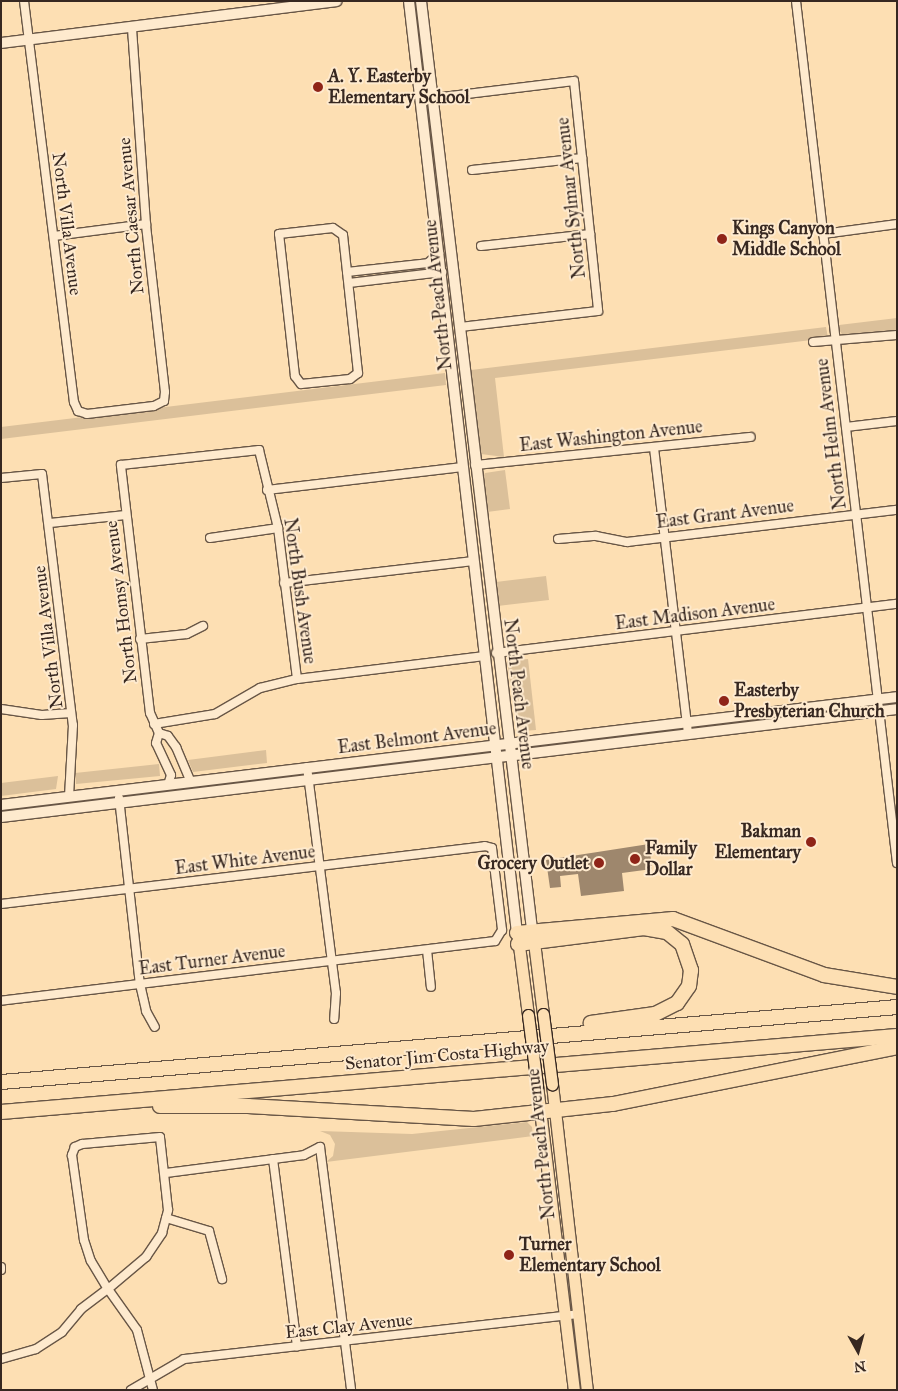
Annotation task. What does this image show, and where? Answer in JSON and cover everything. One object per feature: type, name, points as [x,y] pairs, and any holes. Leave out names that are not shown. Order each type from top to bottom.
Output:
[{"type":"highway","points":[[518,939],[673,918],[824,975],[897,987]]},
{"type":"highway","points":[[332,1056],[655,1014],[677,1003],[689,986],[692,970],[687,951],[677,939],[660,929],[533,937]]},
{"type":"highway","name":"Senator Jim Costa Highway","points":[[1,1082],[332,1056],[897,1007]]},
{"type":"highway","name":"Senator Jim Costa Highway","points":[[1,1112],[897,1036]]},
{"type":"highway","points":[[67,1106],[248,1106],[440,1120],[540,1113],[648,1097],[897,1047]]},
{"type":"main road","points":[[1,43],[336,1]]},
{"type":"main road","name":"North Peach Avenue","points":[[409,1],[442,272],[493,745],[540,1113],[555,1227],[587,1390]]},
{"type":"main road","name":"North Peach Avenue","points":[[421,1],[434,98],[496,654],[556,1111],[571,1260],[574,1390]]},
{"type":"main road","points":[[442,272],[448,280],[454,320],[460,327]]},
{"type":"main road","points":[[458,418],[469,459],[475,465]]},
{"type":"main road","points":[[474,561],[480,567],[486,612],[493,625]]},
{"type":"main road","name":"East Belmont Avenue","points":[[1,805],[897,697]]},
{"type":"main road","name":"East Belmont Avenue","points":[[1,817],[897,709]]},
{"type":"main road","points":[[550,1191],[567,1225]]},
{"type":"main road","points":[[555,1227],[561,1229],[571,1260]]},
{"type":"street","name":"North Villa Avenue","points":[[24,1],[74,402],[78,411]]},
{"type":"street","name":"North Helm Avenue","points":[[796,1],[846,427],[865,608],[897,863]]},
{"type":"street","name":"North Caesar Avenue","points":[[78,411],[134,408],[164,401],[146,224],[132,28]]},
{"type":"street","name":"North Sylmar Avenue","points":[[434,98],[574,81],[598,311],[460,327]]},
{"type":"street","points":[[472,170],[582,158]]},
{"type":"street","points":[[54,236],[146,224]]},
{"type":"street","points":[[823,234],[897,224]]},
{"type":"street","points":[[339,229],[349,283],[357,376],[306,385],[298,382],[279,234],[339,229]]},
{"type":"street","points":[[481,246],[590,234]]},
{"type":"street","points":[[348,272],[428,263],[434,261],[439,252]]},
{"type":"street","points":[[349,283],[442,272]]},
{"type":"street","points":[[813,342],[836,342],[897,335]]},
{"type":"street","points":[[846,427],[897,421]]},
{"type":"street","name":"East Washington Avenue","points":[[475,465],[751,437]]},
{"type":"street","points":[[654,448],[688,734]]},
{"type":"street","name":"North Bush Avenue","points":[[121,464],[259,450],[267,490],[278,528],[297,679]]},
{"type":"street","name":"North Homsy Avenue","points":[[121,464],[140,639],[154,724],[159,733],[168,736],[176,747],[191,782]]},
{"type":"street","points":[[267,490],[463,467]]},
{"type":"street","name":"North Villa Avenue","points":[[1,478],[42,474],[50,523],[71,713],[69,797]]},
{"type":"street","name":"East Grant Avenue","points":[[558,539],[596,536],[627,542],[897,510]]},
{"type":"street","points":[[50,523],[126,516]]},
{"type":"street","points":[[210,538],[278,528]]},
{"type":"street","points":[[284,583],[474,561]]},
{"type":"street","name":"East Madison Avenue","points":[[496,654],[897,604]]},
{"type":"street","points":[[140,639],[187,634],[203,626]]},
{"type":"street","points":[[154,724],[215,714],[260,688],[297,679],[483,656]]},
{"type":"street","points":[[1,709],[42,715],[71,713]]},
{"type":"street","name":"North Homsy Avenue","points":[[159,733],[156,743],[171,775],[168,784]]},
{"type":"street","points":[[307,767],[332,962],[334,1019]]},
{"type":"street","points":[[118,791],[140,984],[146,1010],[154,1027]]},
{"type":"street","points":[[888,798],[897,797]]},
{"type":"street","name":"East White Avenue","points":[[1,904],[485,846],[492,848]]},
{"type":"street","name":"East Turner Avenue","points":[[1,1001],[332,962],[500,939],[502,930],[492,848]]},
{"type":"street","points":[[427,950],[431,987]]},
{"type":"street","points":[[1,1359],[36,1349],[62,1332],[81,1309],[108,1289],[146,1257],[162,1233],[166,1218],[166,1173],[160,1137],[82,1144],[75,1147],[72,1155],[84,1240],[91,1261],[108,1289],[137,1330],[151,1376],[153,1390]]},
{"type":"street","points":[[166,1173],[304,1155],[320,1147],[351,1390]]},
{"type":"street","points":[[273,1159],[297,1346]]},
{"type":"street","points":[[166,1218],[209,1231],[222,1279]]},
{"type":"street","name":"East Clay Avenue","points":[[131,1390],[151,1376],[184,1359],[297,1346],[345,1343],[572,1315]]},
{"type":"shaded area","points":[[897,318],[897,330],[844,337],[839,330],[839,325]]},
{"type":"shaded area","points":[[826,327],[828,338],[495,378],[504,457],[481,454],[471,370]]},
{"type":"shaded area","points":[[445,373],[446,385],[1,439],[1,427]]},
{"type":"shaded area","points":[[505,470],[510,509],[487,512],[483,478],[485,473]]},
{"type":"shaded area","points":[[546,576],[549,600],[498,606],[496,582]]},
{"type":"shaded area","points":[[528,659],[536,730],[523,731],[517,728],[507,661]]},
{"type":"shaded area","points":[[266,750],[267,763],[193,772],[188,760]]},
{"type":"shaded area","points":[[159,764],[160,776],[76,784],[75,773]]},
{"type":"shaded area","points":[[58,776],[56,789],[1,796],[1,783]]},
{"type":"shaded area","points":[[527,1122],[532,1127],[533,1136],[326,1162],[333,1156],[335,1144],[330,1135],[320,1131],[412,1134]]},
{"type":"building","points":[[649,844],[652,869],[622,873],[624,891],[581,896],[578,874],[560,876],[561,887],[550,888],[546,860]]},
{"type":"place","name":"A. Y. Easterby Elementary School","points":[[318,87]]},
{"type":"place","name":"Kings Canyon Middle School","points":[[722,239]]},
{"type":"place","name":"Easterby Presbyterian Church","points":[[724,701]]},
{"type":"place","name":"Bakman Elementary","points":[[811,842]]},
{"type":"place","name":"Family Dollar","points":[[635,859]]},
{"type":"place","name":"Grocery Outlet","points":[[599,863]]},
{"type":"place","name":"Turner Elementary School","points":[[509,1255]]}]
